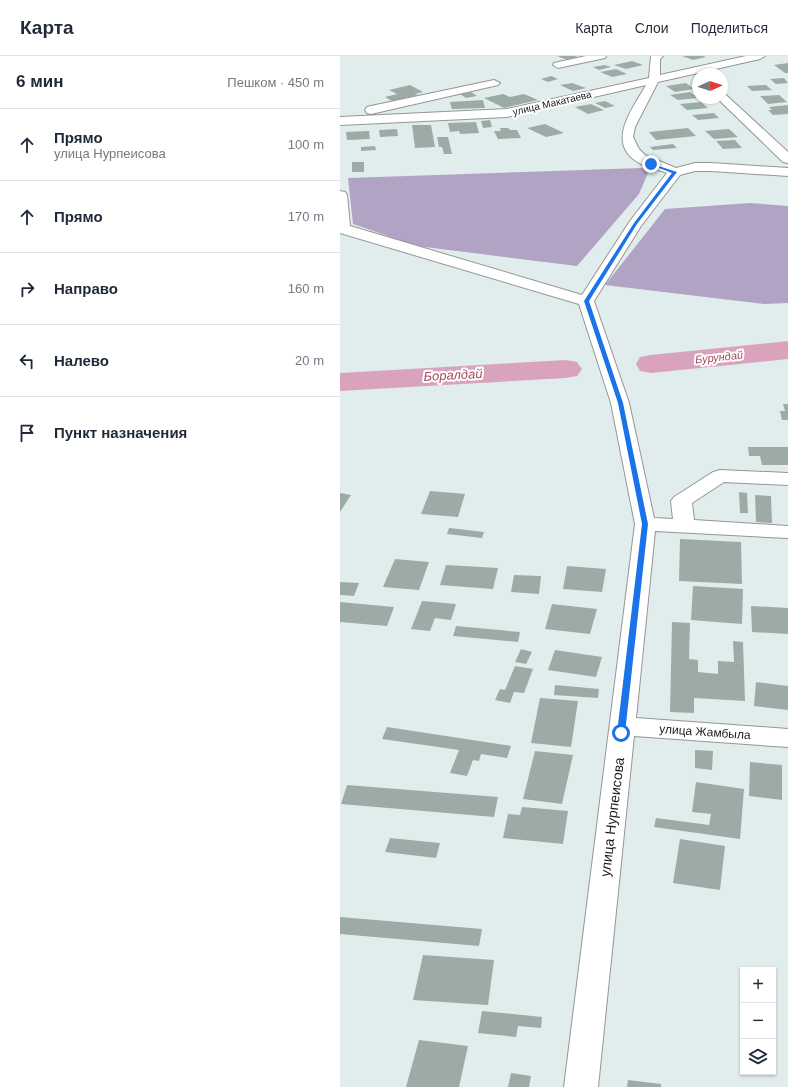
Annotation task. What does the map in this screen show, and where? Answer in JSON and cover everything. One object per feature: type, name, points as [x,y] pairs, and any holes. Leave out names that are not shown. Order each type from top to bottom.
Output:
[{"type":"street","points":[[558,64],[601,56]]},
{"type":"street","points":[[657,56],[654,80],[629,127],[627,137],[633,151],[640,158],[675,172],[695,167],[788,172]]},
{"type":"street","name":"улица Макатаева","points":[[715,68],[760,56]]},
{"type":"street","name":"улица Макатаева","points":[[340,121],[507,113],[654,80],[692,74]]},
{"type":"street","points":[[355,120],[362,113],[376,108],[494,83]]},
{"type":"street","points":[[728,103],[788,159]]},
{"type":"street","points":[[340,195],[343,229],[586,301],[635,224],[675,172]]},
{"type":"street","name":"улица Нурпеисова","points":[[581,1087],[645,524],[620,403],[586,301]]},
{"type":"street","points":[[684,526],[681,501],[720,476],[788,479]]},
{"type":"street","points":[[645,524],[788,532]]},
{"type":"street","name":"улица Жамбыла","points":[[622,726],[788,738]]},
{"type":"shaded area","points":[[642,168],[648,173],[639,194],[577,266],[417,246],[353,224],[348,178]]},
{"type":"shaded area","points":[[750,203],[788,206],[788,303],[764,304],[605,285],[665,209]]},
{"type":"building","points":[[557,56],[575,56],[580,58],[565,59]]},
{"type":"building","points":[[682,56],[703,56],[706,57],[693,60]]},
{"type":"building","points":[[632,61],[643,65],[626,69],[614,65]]},
{"type":"building","points":[[788,63],[788,73],[785,73],[774,65]]},
{"type":"building","points":[[605,65],[611,67],[599,70],[593,67]]},
{"type":"building","points":[[616,69],[627,74],[612,77],[600,72]]},
{"type":"building","points":[[551,76],[558,79],[548,82],[541,79]]},
{"type":"building","points":[[784,78],[788,83],[776,84],[770,79]]},
{"type":"building","points":[[572,83],[586,88],[573,91],[560,85]]},
{"type":"building","points":[[686,83],[692,88],[692,89],[675,92],[666,86]]},
{"type":"building","points":[[410,85],[423,92],[415,94],[418,95],[392,101],[385,97],[397,94],[389,90]]},
{"type":"building","points":[[766,85],[772,90],[752,91],[747,86]]},
{"type":"building","points":[[471,92],[477,96],[466,98],[460,94]]},
{"type":"building","points":[[690,92],[692,94],[692,99],[678,100],[670,95]]},
{"type":"building","points":[[503,94],[510,97],[524,94],[538,100],[504,108],[484,98]]},
{"type":"building","points":[[779,95],[787,102],[768,104],[760,96]]},
{"type":"building","points":[[483,100],[485,108],[452,109],[450,102]]},
{"type":"building","points":[[605,101],[615,106],[605,108],[595,103]]},
{"type":"building","points":[[591,104],[604,110],[588,114],[575,107]]},
{"type":"building","points":[[680,104],[703,104],[708,108],[687,110]]},
{"type":"building","points":[[788,105],[788,114],[773,115],[768,110],[772,110],[769,107]]},
{"type":"building","points":[[714,113],[719,118],[698,120],[692,115]]},
{"type":"building","points":[[490,120],[492,127],[483,128],[481,121]]},
{"type":"building","points":[[476,122],[479,133],[460,134],[459,131],[450,132],[448,123]]},
{"type":"building","points":[[545,124],[564,133],[546,137],[527,128]]},
{"type":"building","points":[[412,125],[431,125],[435,147],[415,148]]},
{"type":"building","points":[[500,128],[517,130],[521,138],[498,139],[494,131],[501,131]]},
{"type":"building","points":[[688,128],[696,136],[656,140],[649,132]]},
{"type":"building","points":[[397,129],[398,136],[380,137],[379,130]]},
{"type":"building","points":[[729,129],[738,137],[714,139],[705,131]]},
{"type":"building","points":[[369,131],[370,139],[347,140],[346,132]]},
{"type":"building","points":[[437,137],[448,137],[452,154],[444,154],[442,147],[439,147]]},
{"type":"building","points":[[735,140],[742,148],[723,149],[716,141]]},
{"type":"building","points":[[673,144],[677,148],[653,150],[650,147]]},
{"type":"building","points":[[375,146],[376,150],[361,151],[361,147]]},
{"type":"building","points":[[352,162],[364,162],[364,172],[352,172]]},
{"type":"building","points":[[783,404],[788,404],[788,420],[782,420],[780,411],[785,411]]},
{"type":"building","points":[[748,447],[788,447],[788,465],[762,465],[760,456],[749,456]]},
{"type":"building","points":[[430,491],[465,494],[458,517],[421,514]]},
{"type":"building","points":[[739,492],[747,493],[748,513],[740,513]]},
{"type":"building","points":[[340,493],[351,495],[340,512]]},
{"type":"building","points":[[755,495],[771,496],[772,523],[756,522]]},
{"type":"building","points":[[449,528],[484,532],[482,538],[447,534]]},
{"type":"building","points":[[680,539],[741,542],[742,584],[679,581]]},
{"type":"building","points":[[395,559],[429,562],[419,590],[383,587]]},
{"type":"building","points":[[446,565],[498,568],[493,589],[440,585]]},
{"type":"building","points":[[567,566],[606,569],[602,592],[563,589]]},
{"type":"building","points":[[514,575],[541,576],[539,594],[511,592]]},
{"type":"building","points":[[340,582],[359,583],[354,596],[340,595]]},
{"type":"building","points":[[693,586],[743,589],[742,624],[691,620]]},
{"type":"building","points":[[422,601],[456,604],[451,620],[435,618],[430,631],[411,629]]},
{"type":"building","points":[[340,602],[394,607],[387,626],[340,622]]},
{"type":"building","points":[[552,604],[597,609],[590,634],[545,629]]},
{"type":"building","points":[[751,606],[788,608],[788,634],[752,632]]},
{"type":"building","points":[[672,622],[690,623],[689,659],[698,660],[698,672],[718,674],[718,661],[734,662],[733,641],[743,642],[745,701],[694,698],[694,713],[670,712]]},
{"type":"building","points":[[456,626],[520,632],[518,642],[453,636]]},
{"type":"building","points":[[521,649],[532,652],[526,664],[515,662]]},
{"type":"building","points":[[555,650],[602,657],[596,677],[548,670]]},
{"type":"building","points":[[515,666],[533,669],[524,693],[514,692],[510,703],[495,700],[500,689],[505,690]]},
{"type":"building","points":[[756,682],[788,686],[788,710],[754,706]]},
{"type":"building","points":[[555,685],[599,689],[598,698],[554,695]]},
{"type":"building","points":[[540,698],[578,701],[571,747],[531,743]]},
{"type":"building","points":[[387,727],[511,746],[507,758],[481,754],[479,761],[473,760],[467,776],[450,773],[459,750],[382,739]]},
{"type":"building","points":[[695,750],[713,751],[712,770],[695,768]]},
{"type":"building","points":[[535,751],[573,755],[562,804],[523,799]]},
{"type":"building","points":[[750,762],[782,765],[782,800],[749,796]]},
{"type":"building","points":[[696,782],[744,789],[740,839],[654,827],[656,818],[709,825],[711,814],[692,812]]},
{"type":"building","points":[[347,785],[498,797],[494,817],[341,804]]},
{"type":"building","points":[[522,807],[568,811],[563,844],[503,838],[508,814],[520,815]]},
{"type":"building","points":[[390,838],[440,843],[436,858],[385,852]]},
{"type":"building","points":[[680,839],[725,846],[720,890],[673,883]]},
{"type":"building","points":[[340,917],[482,929],[479,946],[340,934]]},
{"type":"building","points":[[423,955],[494,960],[488,1005],[413,1000]]},
{"type":"building","points":[[482,1011],[542,1017],[541,1028],[518,1026],[516,1037],[478,1033]]},
{"type":"building","points":[[419,1040],[468,1046],[459,1087],[406,1087]]},
{"type":"building","points":[[511,1073],[531,1076],[529,1087],[508,1087]]},
{"type":"building","points":[[628,1080],[661,1084],[661,1087],[627,1087]]},
{"type":"waterway","name":"Бурундай","points":[[651,364],[788,350]]},
{"type":"waterway","name":"Боралдай","points":[[340,382],[566,369]]},
{"type":"route","points":[[621,733],[645,524],[620,403],[586,301],[635,224],[675,172],[651,164]]}]
